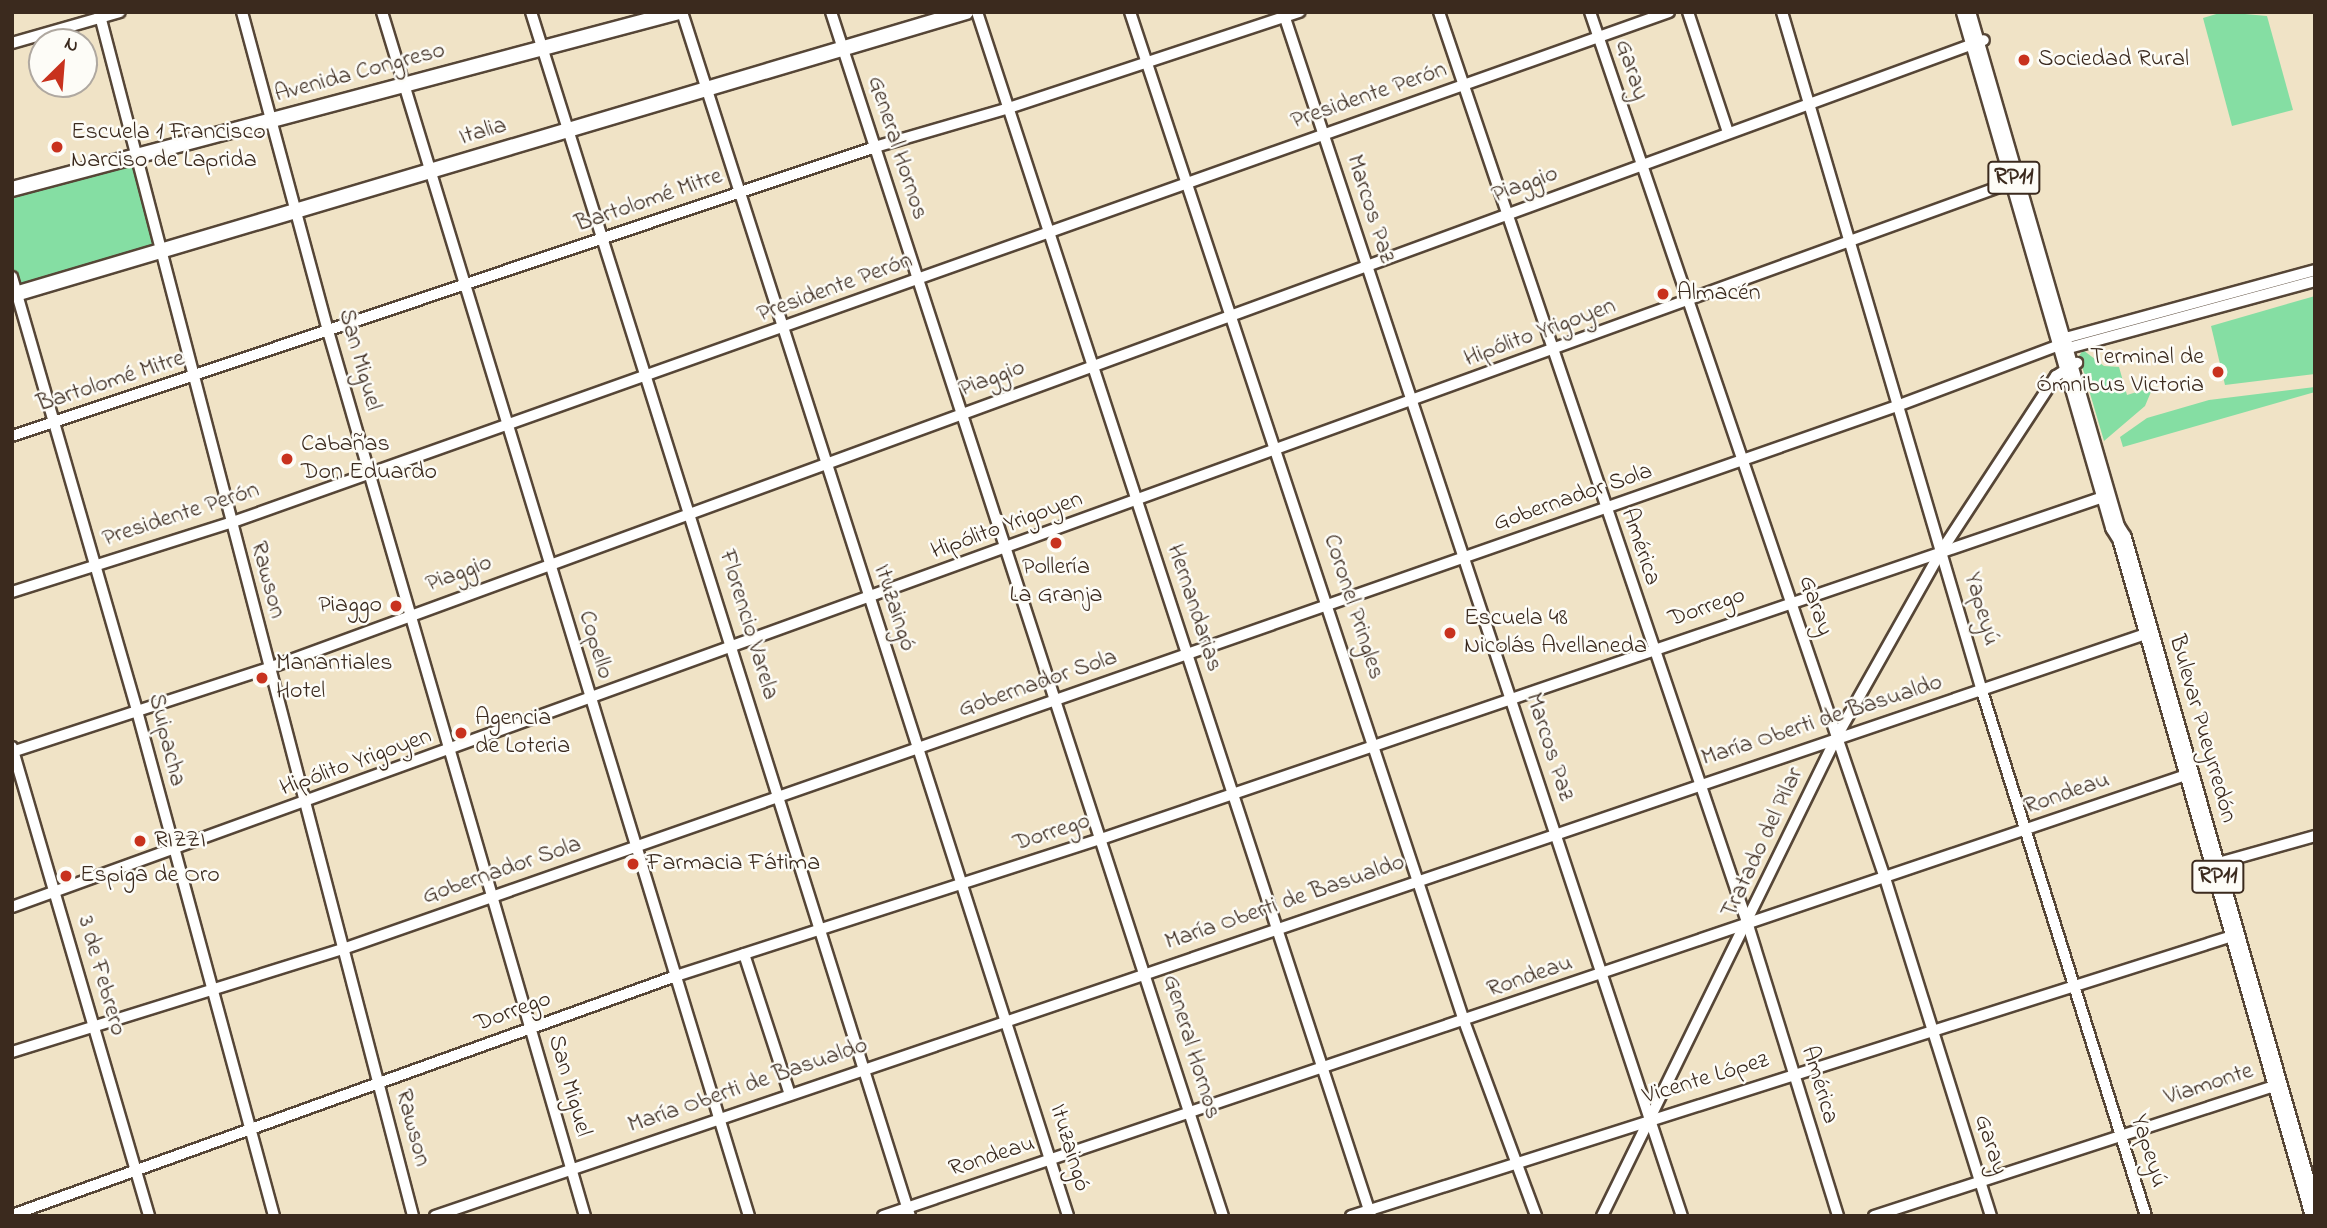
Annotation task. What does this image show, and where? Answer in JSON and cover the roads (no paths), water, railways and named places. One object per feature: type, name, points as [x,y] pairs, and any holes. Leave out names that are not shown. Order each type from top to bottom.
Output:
[{"type":"main road","name":"Bulevar Pueyrredón","points":[[1966,12],[1980,42],[2070,352],[2106,496],[2122,538],[2315,1216]]},
{"type":"main road","name":"Bulevar Pueyrredón","points":[[1976,12],[1980,42],[2015,181],[2123,525],[2122,538]]},
{"type":"street","points":[[12,43],[100,15],[120,12]]},
{"type":"street","name":"San Miguel","points":[[243,12],[328,331],[585,1216]]},
{"type":"street","name":"Copello","points":[[382,12],[505,426],[750,1216]]},
{"type":"street","name":"Florencio Varela","points":[[531,12],[648,376],[909,1212]]},
{"type":"street","name":"Avenida Congreso","points":[[12,190],[681,12]]},
{"type":"street","name":"Ituzaingó","points":[[681,12],[781,330],[1007,1020],[1068,1216]]},
{"type":"street","name":"General Hornos","points":[[831,12],[918,280],[958,414],[1146,973],[1223,1216]]},
{"type":"street","name":"Italia","points":[[15,294],[707,91],[966,12]]},
{"type":"street","name":"Hernandarias","points":[[977,12],[1370,1213]]},
{"type":"street","name":"Coronel Pringles","points":[[1130,12],[1376,743],[1464,1021],[1536,1216]]},
{"type":"street","name":"Bartolomé Mitre","points":[[12,436],[875,147],[1009,108],[1284,15],[1300,12]]},
{"type":"street","name":"América","points":[[1439,12],[1504,214],[1748,925],[1838,1216]]},
{"type":"street","name":"Garay","points":[[1590,12],[1686,302],[1885,878],[1929,1028],[1991,1216]]},
{"type":"street","name":"Presidente Perón","points":[[12,592],[230,523],[781,330],[1050,231],[1669,12]]},
{"type":"street","points":[[1688,12],[1728,132]]},
{"type":"street","name":"Yapeyú","points":[[1782,12],[1982,691],[2146,1216]]},
{"type":"street","name":"Rawson","points":[[100,15],[158,251],[414,1216]]},
{"type":"street","name":"Marcos Paz","points":[[1284,15],[1682,1216]]},
{"type":"street","name":"Piaggio","points":[[13,750],[269,668],[824,462],[1980,42]]},
{"type":"street","name":"Hipólito Yrigoyen","points":[[12,907],[173,852],[2015,181]]},
{"type":"street","points":[[2070,352],[2315,270]]},
{"type":"street","name":"Suipacha","points":[[12,277],[137,711],[173,852],[274,1216]]},
{"type":"street","points":[[2070,352],[2315,281]]},
{"type":"street","name":"Gobernador Sola","points":[[12,1052],[343,949],[1897,407],[2070,352]]},
{"type":"street","name":"Tratado del Pilar","points":[[1602,1216],[1748,925],[1837,736],[1942,550],[2070,352]]},
{"type":"street","name":"Dorrego","points":[[12,1215],[676,976],[1101,839],[1791,601],[2106,496]]},
{"type":"street","name":"María Oberti de Basualdo","points":[[435,1216],[1837,736],[1982,691],[2149,633]]},
{"type":"street","name":"3 de Febrero","points":[[13,750],[149,1216]]},
{"type":"street","name":"Rondeau","points":[[883,1216],[909,1212],[1050,1160],[2189,774]]},
{"type":"street","points":[[2215,864],[2315,836]]},
{"type":"street","name":"Vicente López","points":[[1351,1216],[1370,1213],[1651,1117],[1929,1028],[2235,935]]},
{"type":"street","points":[[744,954],[790,1095]]},
{"type":"street","name":"Viamonte","points":[[1874,1216],[2277,1085]]},
{"type":"place","name":"Sociedad Rural","points":[[2024,60]]},
{"type":"place","name":"Escuela 1 Francisco Narciso de Laprida","points":[[57,147]]},
{"type":"place","name":"Almacén","points":[[1663,294]]},
{"type":"place","name":"Terminal de Ómnibus Victoria","points":[[2218,372]]},
{"type":"place","name":"Cabañas Don Eduardo","points":[[287,459]]},
{"type":"place","name":"Pollería La Granja","points":[[1056,543]]},
{"type":"place","name":"Piaggo","points":[[396,606]]},
{"type":"place","name":"Escuela 48 Nicolás Avellaneda","points":[[1450,633]]},
{"type":"place","name":"Manantiales Hotel","points":[[262,678]]},
{"type":"place","name":"Agencia de Loteria","points":[[461,733]]},
{"type":"place","name":"RIZZI","points":[[140,841]]},
{"type":"place","name":"Farmacia Fátima","points":[[633,864]]},
{"type":"place","name":"Espiga de Oro","points":[[66,876]]}]
